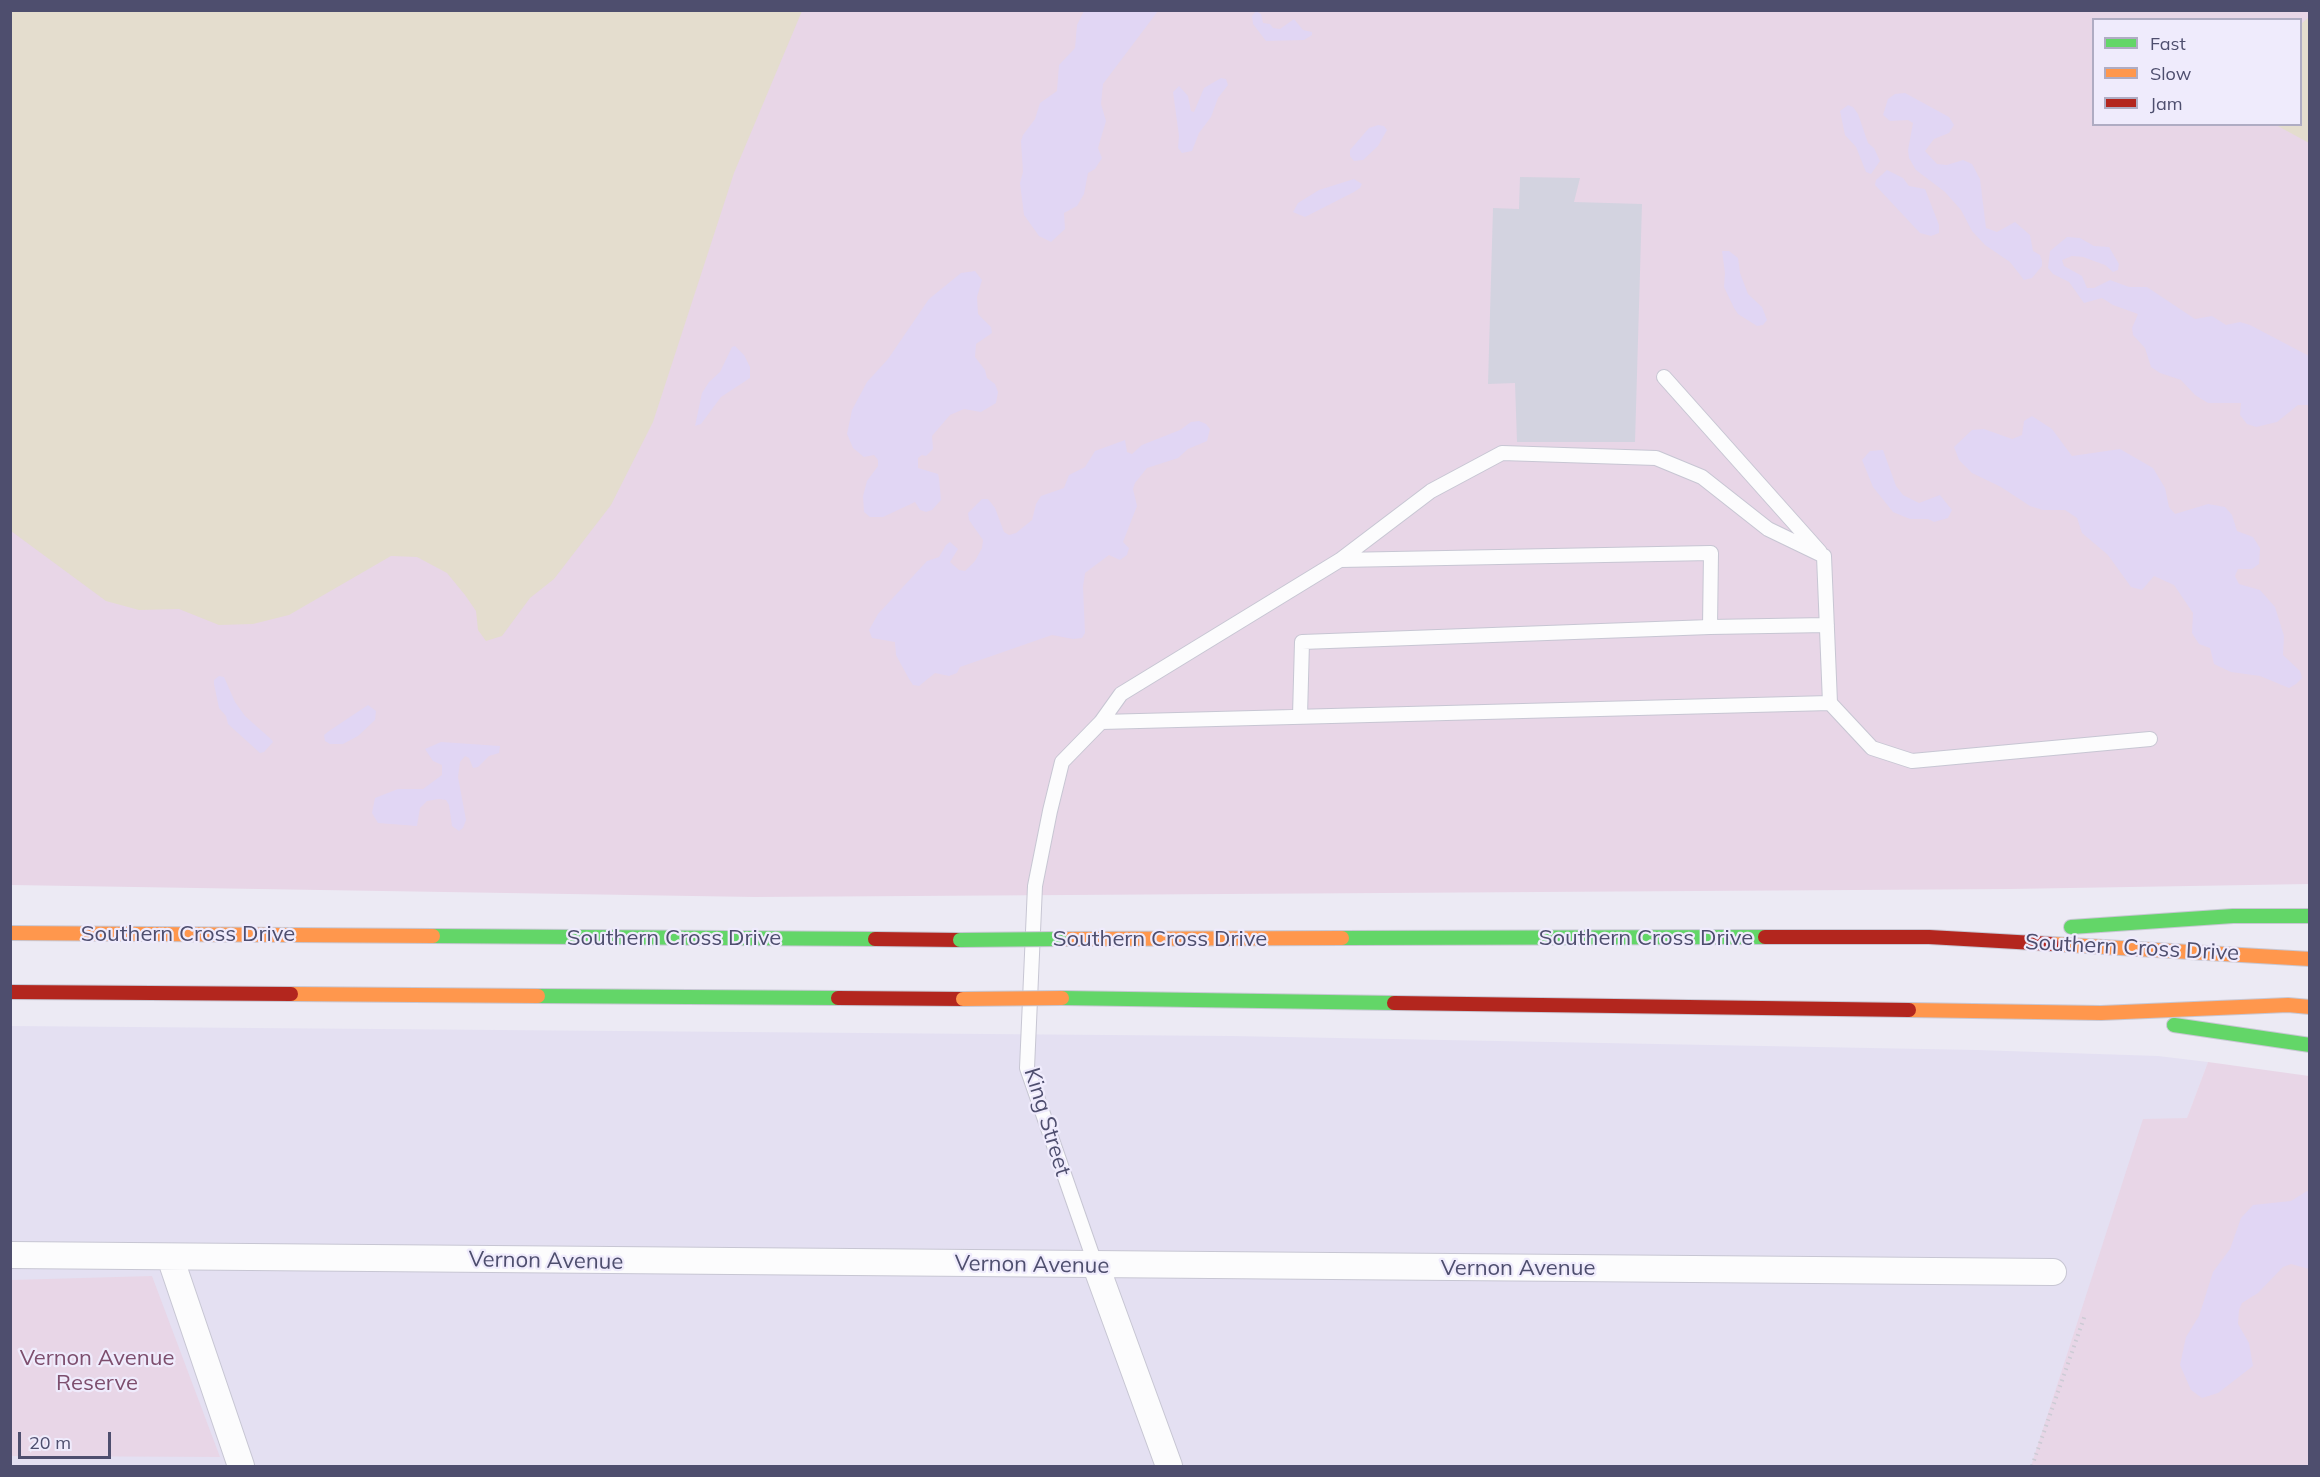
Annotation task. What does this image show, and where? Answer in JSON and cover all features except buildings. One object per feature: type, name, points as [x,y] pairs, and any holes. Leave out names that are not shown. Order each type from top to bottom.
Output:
[{"type":"highway","points":[[1929,937],[2233,916],[2310,916]]},
{"type":"highway","name":"Southern Cross Drive","points":[[10,933],[960,940],[1929,937],[2310,959]]},
{"type":"highway","points":[[10,992],[1062,998],[2101,1013],[2288,1005],[2310,1007]]},
{"type":"highway","points":[[2101,1013],[2310,1046]]},
{"type":"street","name":"Vernon Avenue","points":[[10,1255],[1096,1266],[2053,1272]]},
{"type":"street","points":[[170,1257],[242,1467]]},
{"type":"street","name":"King Street","points":[[1096,1266],[1169,1467]]},
{"type":"lane","points":[[1664,376],[1824,556],[1830,703],[1872,748],[1912,761],[2150,739]]},
{"type":"lane","points":[[1101,722],[1121,694],[1340,560],[1431,491],[1502,453],[1656,458],[1702,477],[1768,529],[1824,556]]},
{"type":"lane","points":[[1340,560],[1711,553],[1710,627]]},
{"type":"lane","points":[[1300,716],[1302,642],[1827,625]]},
{"type":"lane","points":[[1101,722],[1830,703]]},
{"type":"lane","name":"King Street","points":[[1096,1266],[1027,1068],[1035,886],[1062,762],[1101,722]]},
{"type":"path","points":[[2032,1467],[2085,1315]]},
{"type":"shaded area","points":[[11,10],[802,11],[734,173],[653,422],[611,505],[554,579],[530,598],[502,636],[486,641],[478,630],[476,611],[447,573],[417,557],[391,556],[289,615],[253,624],[219,625],[179,609],[139,610],[106,601],[11,531]]},
{"type":"shaded area","points":[[2310,17],[2309,143],[2278,126],[2302,126],[2302,23]]},
{"type":"shaded area","points":[[11,1026],[1231,1036],[1977,1050],[2158,1056],[2208,1062],[2058,1466],[11,1466]]},
{"type":"green space","points":[[722,11],[2309,11],[2309,884],[2010,889],[755,897],[11,885],[10,454]]},
{"type":"green space","points":[[2208,1062],[2309,1076],[2309,1466],[2031,1466],[2143,1119],[2187,1118]]},
{"type":"green space","name":"Vernon Avenue Reserve","points":[[152,1276],[220,1457],[11,1456],[11,1280]]},
{"type":"sand","points":[[1084,11],[1158,11],[1103,84],[1101,104],[1106,121],[1098,148],[1102,158],[1095,169],[1088,173],[1084,194],[1077,206],[1064,213],[1065,229],[1051,242],[1039,236],[1024,215],[1020,183],[1023,172],[1021,141],[1035,119],[1040,103],[1057,91],[1059,65],[1075,48],[1077,25]]},
{"type":"sand","points":[[1256,11],[1261,14],[1263,23],[1270,24],[1273,28],[1280,29],[1294,19],[1303,30],[1312,32],[1312,35],[1304,40],[1266,41],[1253,24],[1252,16]]},
{"type":"sand","points":[[1221,78],[1226,79],[1228,85],[1218,98],[1211,117],[1199,133],[1192,151],[1182,153],[1178,148],[1179,136],[1173,92],[1179,86],[1188,96],[1191,111],[1194,112],[1204,88]]},
{"type":"sand","points":[[1905,93],[1949,117],[1954,125],[1949,133],[1934,139],[1925,151],[1937,164],[1947,165],[1963,160],[1972,164],[1980,179],[1986,228],[1997,232],[2015,222],[2030,235],[2033,251],[2040,255],[2042,261],[2042,266],[2032,278],[2024,280],[2010,262],[1985,245],[1972,231],[1961,210],[1945,192],[1916,170],[1909,158],[1908,150],[1913,123],[1908,120],[1890,121],[1883,115],[1888,99],[1895,94]]},
{"type":"sand","points":[[1848,105],[1853,107],[1858,114],[1868,143],[1874,148],[1880,161],[1871,174],[1866,172],[1856,147],[1845,135],[1840,111]]},
{"type":"sand","points":[[1384,126],[1387,130],[1378,146],[1363,160],[1354,161],[1350,156],[1350,150],[1369,128]]},
{"type":"sand","points":[[1887,170],[1903,178],[1909,186],[1925,189],[1939,225],[1939,233],[1931,236],[1920,233],[1875,185],[1876,180]]},
{"type":"sand","points":[[1354,179],[1362,184],[1354,192],[1305,217],[1293,212],[1298,203],[1319,190]]},
{"type":"sand","points":[[2067,237],[2080,238],[2094,246],[2109,247],[2119,264],[2118,270],[2113,272],[2105,265],[2083,257],[2072,256],[2062,260],[2064,266],[2082,276],[2087,288],[2094,288],[2110,280],[2129,287],[2147,287],[2195,319],[2212,316],[2226,325],[2240,322],[2250,325],[2309,356],[2309,405],[2298,405],[2277,422],[2256,427],[2247,424],[2240,415],[2241,403],[2208,403],[2195,395],[2181,380],[2160,373],[2151,367],[2145,348],[2133,335],[2132,328],[2138,314],[2113,305],[2102,298],[2084,303],[2069,282],[2053,274],[2048,268],[2050,251]]},
{"type":"sand","points":[[1722,251],[1729,251],[1738,258],[1740,273],[1748,294],[1762,307],[1767,320],[1763,325],[1757,326],[1738,314],[1734,308],[1724,287]]},
{"type":"sand","points":[[975,271],[982,280],[977,297],[978,314],[991,327],[992,333],[976,344],[975,357],[985,370],[987,378],[995,384],[998,392],[996,403],[981,412],[964,409],[950,415],[932,436],[933,449],[926,456],[922,455],[918,458],[918,468],[938,474],[941,500],[932,510],[926,512],[920,510],[915,502],[883,517],[870,517],[864,512],[863,496],[867,481],[878,466],[878,460],[874,455],[864,457],[853,448],[847,434],[852,410],[867,382],[888,359],[929,299],[961,273]]},
{"type":"sand","points":[[735,346],[744,355],[750,367],[750,378],[721,397],[701,424],[695,426],[702,393],[709,382],[720,372],[732,347]]},
{"type":"sand","points":[[2032,416],[2052,429],[2072,456],[2120,449],[2153,468],[2165,488],[2169,507],[2175,514],[2208,504],[2225,507],[2232,515],[2237,531],[2253,537],[2260,548],[2259,564],[2252,569],[2238,569],[2235,576],[2239,584],[2260,590],[2275,607],[2284,636],[2283,655],[2300,671],[2302,678],[2289,688],[2260,676],[2231,672],[2214,664],[2210,648],[2199,644],[2192,633],[2193,613],[2174,585],[2154,576],[2142,590],[2131,587],[2108,555],[2082,533],[2077,518],[2065,510],[2043,510],[2030,506],[2001,487],[1972,473],[1959,460],[1954,447],[1972,430],[1984,429],[2012,439],[2022,435],[2024,421]]},
{"type":"sand","points":[[1199,421],[1210,429],[1207,441],[1188,449],[1178,458],[1147,468],[1135,483],[1133,489],[1137,506],[1123,542],[1129,548],[1127,555],[1120,560],[1109,555],[1085,573],[1083,587],[1085,633],[1082,638],[1073,639],[1052,635],[960,667],[957,673],[949,676],[935,673],[919,686],[913,685],[909,679],[896,655],[895,642],[872,638],[869,630],[878,614],[927,561],[939,557],[950,542],[958,549],[950,562],[959,570],[965,571],[975,561],[982,548],[983,540],[969,520],[968,513],[982,499],[988,499],[995,508],[1004,532],[1009,535],[1016,533],[1032,520],[1036,504],[1041,496],[1064,488],[1069,475],[1085,467],[1095,451],[1125,440],[1127,452],[1132,454],[1142,445],[1180,430],[1191,422]]},
{"type":"sand","points":[[1883,450],[1896,486],[1903,495],[1919,503],[1940,495],[1952,510],[1948,518],[1934,522],[1928,519],[1910,519],[1893,512],[1873,487],[1862,460],[1870,451]]},
{"type":"sand","points":[[219,676],[224,677],[235,702],[245,716],[272,740],[273,742],[264,752],[260,753],[228,724],[226,716],[219,708],[214,684],[214,680]]},
{"type":"sand","points":[[368,705],[376,711],[375,720],[358,736],[343,744],[330,744],[325,741],[324,735]]},
{"type":"sand","points":[[441,742],[500,746],[499,753],[489,756],[478,767],[473,768],[469,758],[465,756],[460,762],[458,777],[466,820],[463,828],[459,831],[452,826],[449,805],[446,800],[439,799],[427,801],[420,808],[417,826],[378,823],[372,813],[375,798],[398,789],[423,789],[442,775],[442,765],[433,761],[425,749]]},
{"type":"sand","points":[[2307,1191],[2310,1192],[2309,1269],[2291,1264],[2283,1267],[2258,1293],[2242,1303],[2238,1324],[2249,1343],[2253,1366],[2218,1393],[2202,1398],[2191,1390],[2180,1365],[2186,1337],[2199,1316],[2213,1272],[2230,1249],[2241,1218],[2253,1205],[2291,1201]]},
{"type":"traffic: fast","points":[[2071,927],[2233,916],[2310,916]]},
{"type":"traffic: fast","points":[[433,936],[875,939]]},
{"type":"traffic: fast","points":[[1342,938],[1765,937]]},
{"type":"traffic: fast","points":[[960,940],[1060,939]]},
{"type":"traffic: fast","points":[[538,996],[838,998]]},
{"type":"traffic: fast","points":[[1062,998],[1394,1003]]},
{"type":"traffic: fast","points":[[2174,1025],[2310,1045]]},
{"type":"traffic: slow","points":[[10,933],[433,936]]},
{"type":"traffic: slow","points":[[1060,939],[1342,938]]},
{"type":"traffic: slow","points":[[2052,944],[2310,959]]},
{"type":"traffic: slow","points":[[291,994],[538,996]]},
{"type":"traffic: slow","points":[[963,999],[1062,998]]},
{"type":"traffic: slow","points":[[1909,1010],[2101,1013],[2288,1005],[2310,1007]]},
{"type":"traffic: jam","points":[[1765,937],[1929,937],[2052,944]]},
{"type":"traffic: jam","points":[[875,939],[960,940]]},
{"type":"traffic: jam","points":[[10,992],[291,994]]},
{"type":"traffic: jam","points":[[838,998],[963,999]]},
{"type":"traffic: jam","points":[[1394,1003],[1909,1010]]}]
